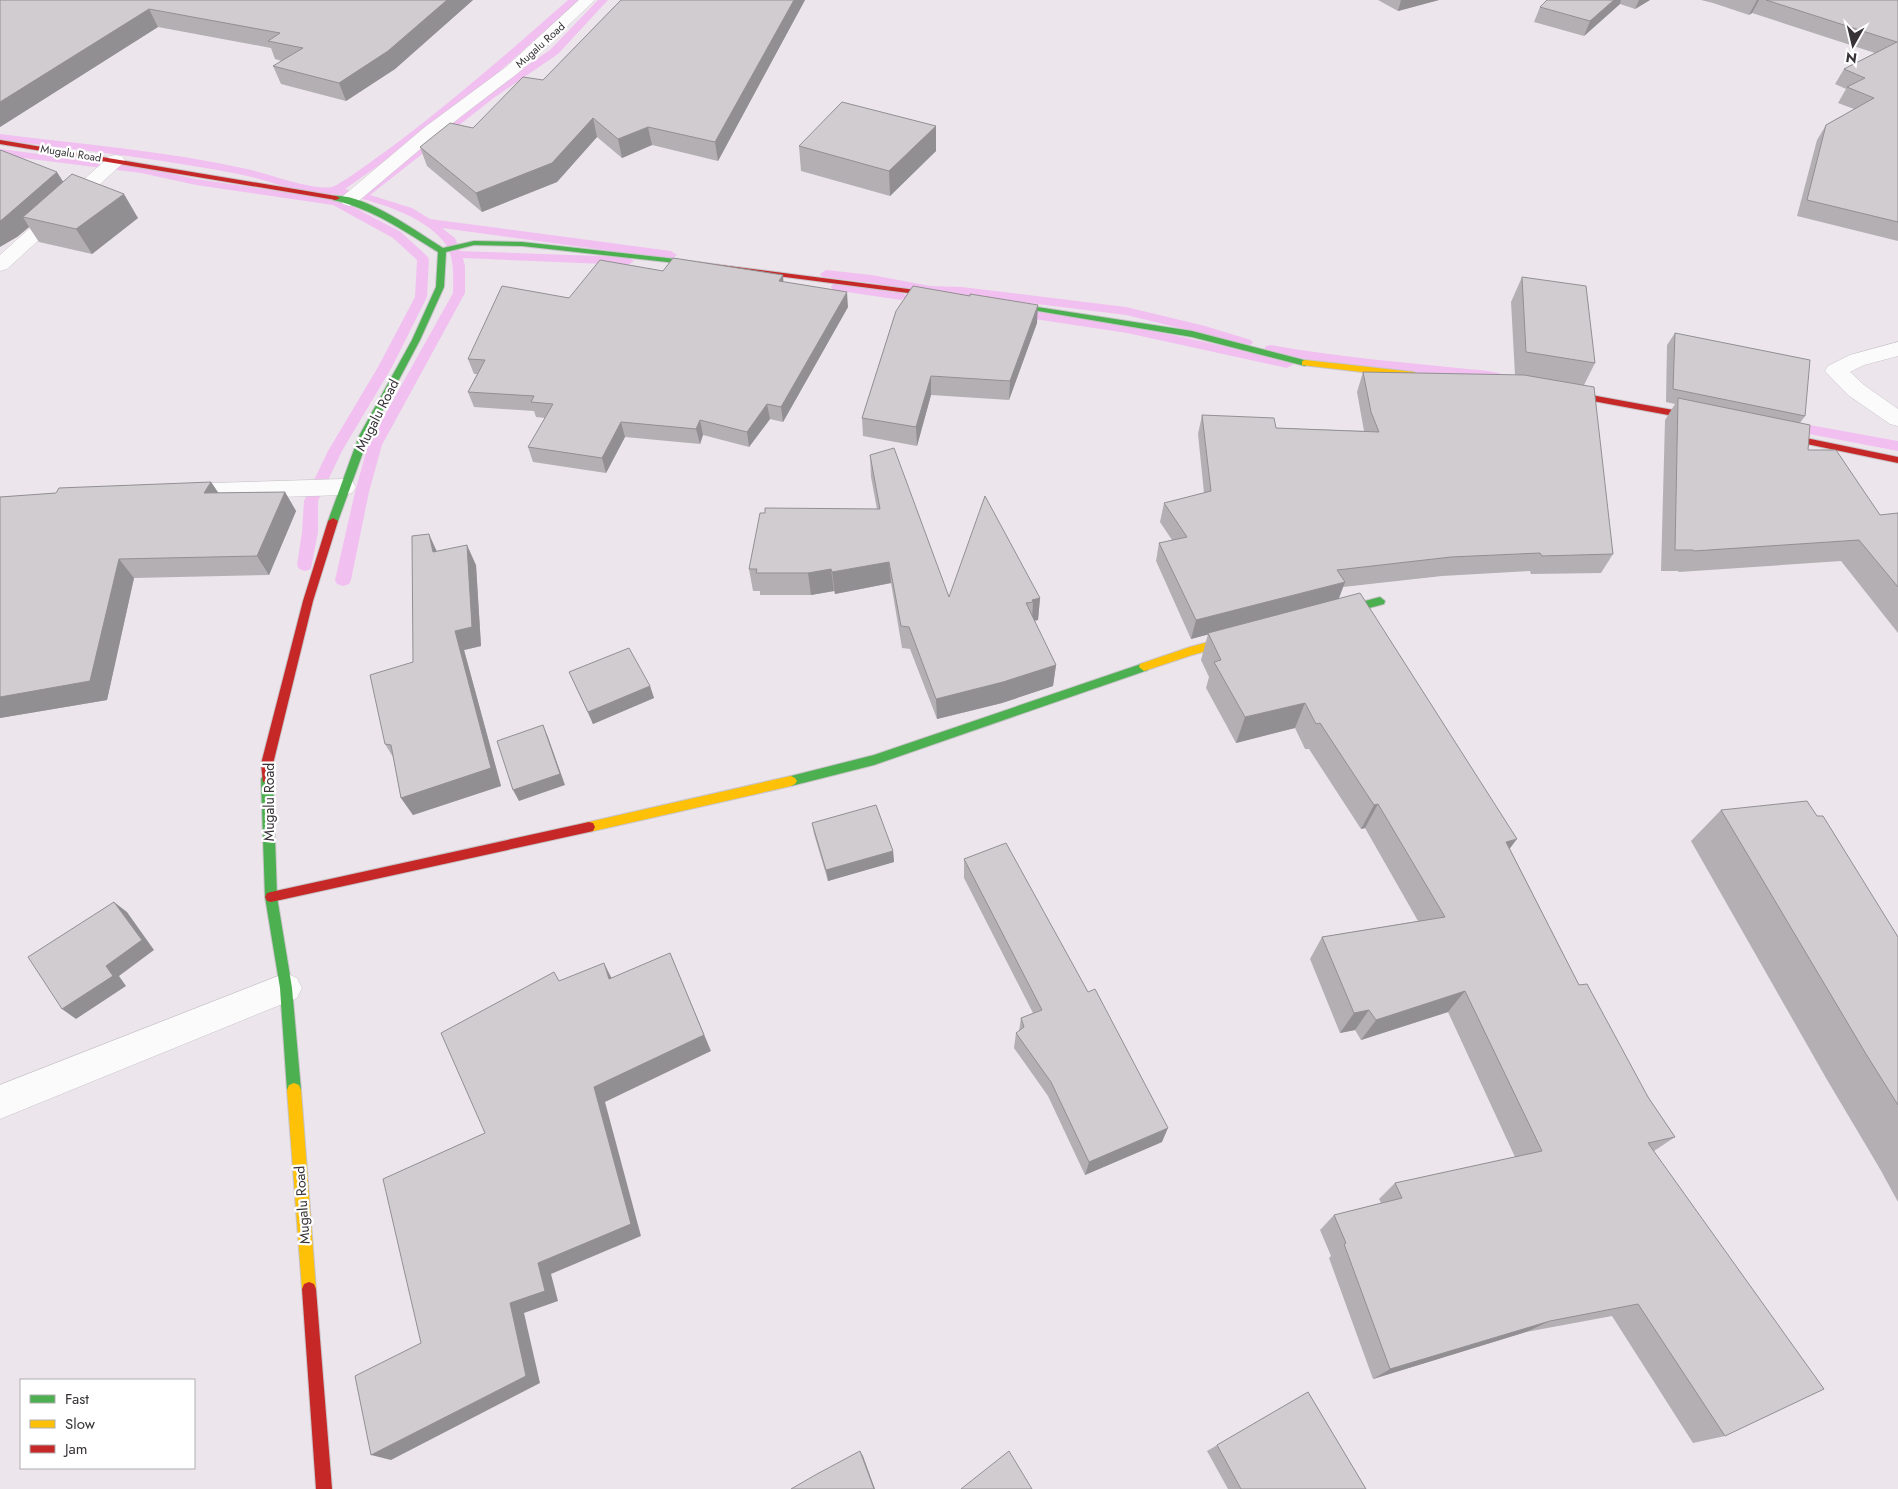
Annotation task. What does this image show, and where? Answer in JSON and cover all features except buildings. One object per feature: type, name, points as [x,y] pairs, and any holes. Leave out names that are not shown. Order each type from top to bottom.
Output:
[{"type":"street","name":"Mugalu Road","points":[[349,200],[431,131],[512,70],[588,0]]},
{"type":"street","name":"Mugalu Road","points":[[0,142],[349,200],[384,216],[442,251],[440,287],[416,340],[364,436],[344,487],[308,601],[267,764],[271,897],[286,988],[324,1489]]},
{"type":"street","points":[[0,265],[116,160]]},
{"type":"street","points":[[442,251],[474,243],[522,244],[750,269],[955,297]]},
{"type":"street","points":[[994,302],[1192,334],[1304,363],[1384,373],[1422,375]]},
{"type":"street","points":[[1898,348],[1857,360],[1836,371],[1856,390],[1898,419]]},
{"type":"street","points":[[1544,390],[1714,421]]},
{"type":"street","points":[[1763,432],[1898,460]]},
{"type":"street","points":[[162,492],[344,487]]},
{"type":"street","points":[[1323,616],[1380,601]]},
{"type":"street","points":[[271,897],[741,794],[874,760],[1190,651],[1256,634]]},
{"type":"street","points":[[0,1102],[286,988]]},
{"type":"waterway","points":[[334,191],[373,166],[404,143],[495,70],[574,0]]},
{"type":"waterway","points":[[368,192],[491,95],[554,52],[603,0]]},
{"type":"waterway","points":[[0,137],[123,152],[246,172],[305,188],[334,191]]},
{"type":"waterway","points":[[0,152],[141,170],[196,182],[336,202],[397,235],[423,259],[421,297],[385,367],[335,451],[311,501],[310,532],[305,565]]},
{"type":"waterway","points":[[334,191],[381,201],[408,211],[431,224],[451,241],[455,254]]},
{"type":"waterway","points":[[428,222],[671,255]]},
{"type":"waterway","points":[[343,580],[362,492],[375,445],[459,293],[459,266],[455,254]]},
{"type":"waterway","points":[[455,254],[628,261]]},
{"type":"waterway","points":[[826,274],[872,279],[930,290],[962,291],[1126,311],[1200,329],[1246,343]]},
{"type":"waterway","points":[[837,287],[901,296]]},
{"type":"waterway","points":[[1013,312],[1127,329],[1287,364]]},
{"type":"waterway","points":[[1271,349],[1328,359],[1501,378]]},
{"type":"waterway","points":[[1788,426],[1898,446]]},
{"type":"traffic: fast","points":[[333,521],[364,436],[416,340],[440,287],[442,251],[378,212],[350,201],[336,198]]},
{"type":"traffic: fast","points":[[442,251],[474,243],[522,244],[676,261]]},
{"type":"traffic: fast","points":[[1002,303],[1192,334],[1305,363]]},
{"type":"traffic: fast","points":[[1332,614],[1380,601]]},
{"type":"traffic: fast","points":[[791,781],[874,760],[1144,667]]},
{"type":"traffic: fast","points":[[267,779],[271,897],[286,988],[294,1090]]},
{"type":"traffic: slow","points":[[1305,363],[1414,375]]},
{"type":"traffic: slow","points":[[1144,667],[1190,651],[1242,637]]},
{"type":"traffic: slow","points":[[589,827],[791,781]]},
{"type":"traffic: slow","points":[[294,1090],[309,1289]]},
{"type":"traffic: jam","points":[[0,142],[336,198]]},
{"type":"traffic: jam","points":[[676,261],[947,296]]},
{"type":"traffic: jam","points":[[1558,392],[1706,419]]},
{"type":"traffic: jam","points":[[1772,434],[1898,460]]},
{"type":"traffic: jam","points":[[267,779],[267,764],[308,601],[333,521]]},
{"type":"traffic: jam","points":[[271,897],[589,827]]},
{"type":"traffic: jam","points":[[309,1289],[324,1489]]}]
